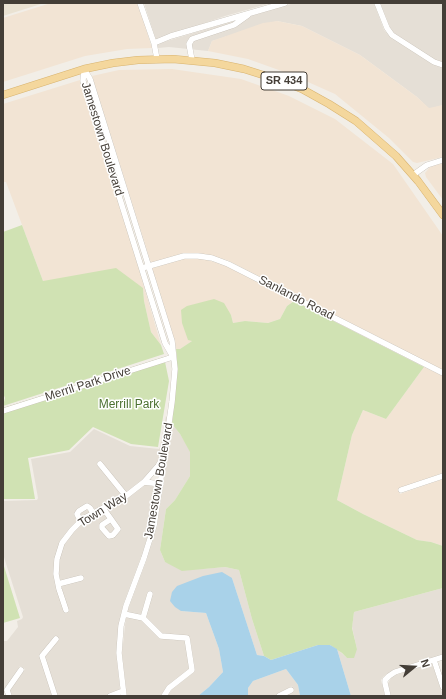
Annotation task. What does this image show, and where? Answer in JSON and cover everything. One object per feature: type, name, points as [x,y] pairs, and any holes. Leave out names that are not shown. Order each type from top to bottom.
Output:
[{"type":"main road","name":"SR 434","points":[[3,95],[84,69],[113,63],[157,60],[192,60],[230,66],[259,73],[292,85],[321,99],[346,114],[373,135],[396,156],[413,175],[443,216]]},
{"type":"street","points":[[140,3],[154,43],[157,60]]},
{"type":"street","points":[[154,43],[171,36],[236,16],[249,14],[285,3]]},
{"type":"street","points":[[377,3],[387,28],[392,35],[434,62],[443,65]]},
{"type":"street","points":[[192,60],[189,44],[192,39],[234,25],[249,14]]},
{"type":"street","name":"Jamestown Boulevard","points":[[84,69],[90,79],[172,341],[175,369],[161,484],[154,526],[124,614],[119,653],[124,693]]},
{"type":"street","name":"Jamestown Boulevard","points":[[84,69],[83,81],[165,343],[174,357]]},
{"type":"street","points":[[413,175],[427,165],[443,160]]},
{"type":"street","name":"Sanlando Road","points":[[142,268],[184,256],[212,258],[228,264],[443,373]]},
{"type":"street","name":"Merril Park Drive","points":[[3,411],[174,357]]},
{"type":"street","name":"Town Way","points":[[66,610],[56,574],[57,559],[62,543],[72,530],[81,522],[126,496],[144,482],[158,466],[164,456]]},
{"type":"street","points":[[100,464],[126,496]]},
{"type":"street","points":[[401,490],[443,476]]},
{"type":"street","points":[[144,482],[161,484]]},
{"type":"street","points":[[81,522],[78,512],[83,508],[88,506],[93,514]]},
{"type":"street","points":[[103,508],[111,519],[118,529],[113,535],[109,536],[102,528],[103,523],[111,519]]},
{"type":"street","points":[[58,584],[80,578]]},
{"type":"street","points":[[143,618],[150,594]]},
{"type":"street","points":[[124,614],[143,618],[160,636],[187,638],[192,670],[169,688],[164,696]]},
{"type":"street","points":[[54,696],[42,656],[56,639]]},
{"type":"street","points":[[388,696],[385,689],[385,680],[395,672],[443,657]]},
{"type":"street","points":[[434,660],[443,687]]},
{"type":"street","points":[[6,692],[21,670]]},
{"type":"street","points":[[279,696],[291,690]]},
{"type":"street","points":[[110,696],[124,693]]},
{"type":"shaded area","points":[[3,3],[44,3],[3,16]]},
{"type":"shaded area","points":[[51,3],[138,3],[152,48],[127,49],[85,56],[3,82],[3,18]]},
{"type":"shaded area","points":[[144,3],[271,3],[225,16],[156,40]]},
{"type":"shaded area","points":[[294,3],[374,3],[384,30],[390,37],[432,64],[443,68],[443,105],[429,109],[417,97],[360,55],[302,26],[277,21],[212,41],[208,51],[169,47],[158,48],[157,44]]},
{"type":"shaded area","points":[[380,3],[443,3],[443,63],[435,60],[394,33]]},
{"type":"shaded area","points":[[277,21],[302,26],[360,55],[417,97],[429,108],[443,105],[443,157],[417,163],[413,162],[389,138],[335,94],[290,74],[248,59],[208,51],[212,41],[263,23]]},
{"type":"shaded area","points":[[172,69],[241,79],[289,96],[335,119],[393,164],[443,236],[443,370],[227,260],[199,253],[184,253],[151,263],[92,76],[119,70]]},
{"type":"shaded area","points":[[80,80],[161,345],[151,332],[144,301],[143,288],[43,281],[6,182],[3,182],[3,104]]},
{"type":"shaded area","points":[[443,163],[443,200],[426,177],[425,173],[430,167]]},
{"type":"shaded area","points":[[198,258],[226,266],[294,301],[287,306],[280,319],[268,323],[245,321],[233,323],[231,315],[214,299],[206,302],[192,341],[180,349],[176,349],[175,341],[152,268],[184,259]]},
{"type":"shaded area","points":[[424,367],[443,376],[443,473],[398,489],[400,494],[443,479],[443,546],[417,540],[337,500],[352,435],[363,410],[386,419]]},
{"type":"shaded area","points":[[166,416],[167,418],[161,455],[156,465],[142,480],[145,485],[158,486],[151,526],[123,605],[119,626],[116,653],[120,689],[104,696],[58,696],[45,657],[59,639],[55,636],[40,657],[52,696],[12,696],[10,690],[25,669],[20,666],[6,688],[3,688],[3,641],[7,641],[18,627],[17,621],[23,617],[3,554],[3,501],[37,500],[38,498],[31,459],[70,452],[94,429],[130,446],[159,449]]},
{"type":"shaded area","points":[[172,424],[191,452],[190,476],[175,500],[166,509],[160,550],[165,562],[200,569],[225,567],[239,570],[264,656],[257,655],[232,578],[181,611],[206,613],[219,649],[223,672],[198,696],[168,696],[172,689],[194,672],[195,669],[190,638],[188,636],[162,633],[146,617],[153,592],[148,591],[141,615],[127,612],[147,559],[157,527]]},
{"type":"shaded area","points":[[443,588],[443,655],[387,674],[381,680],[385,696],[351,696],[337,649],[347,658],[357,649],[352,627],[354,612]]},
{"type":"shaded area","points":[[126,617],[141,620],[160,638],[185,641],[189,669],[161,696],[127,696],[122,653]]},
{"type":"shaded area","points":[[432,663],[443,696],[391,696],[388,683],[391,678]]},
{"type":"shaded area","points":[[286,669],[298,685],[300,696],[284,696],[294,691],[292,686],[275,696],[248,696],[248,688],[253,681]]},
{"type":"green space","points":[[22,225],[43,281],[116,268],[143,288],[144,301],[151,332],[161,345],[164,354],[3,406],[5,398],[3,393],[3,232]]},
{"type":"green space","points":[[214,299],[224,303],[231,315],[233,323],[245,321],[268,323],[280,319],[287,306],[294,301],[424,367],[386,419],[363,410],[352,435],[337,500],[417,540],[443,546],[443,588],[354,612],[352,628],[357,649],[354,658],[347,658],[330,645],[318,645],[271,660],[264,656],[239,570],[225,567],[182,571],[165,562],[160,550],[166,509],[175,500],[190,476],[190,452],[180,434],[172,424],[177,358],[176,349],[180,349],[192,341],[188,340],[182,323],[181,310],[187,306]]},
{"type":"green space","name":"Merrill Park","points":[[164,357],[169,381],[158,447],[131,444],[93,427],[69,450],[28,458],[35,499],[3,499],[3,408]]},
{"type":"green space","points":[[3,563],[20,618],[3,623]]},
{"type":"water","points":[[222,572],[232,578],[257,655],[264,656],[271,660],[318,645],[330,645],[337,649],[351,696],[300,696],[298,685],[286,669],[253,681],[248,688],[248,696],[198,696],[223,672],[219,649],[206,613],[181,611],[170,601],[172,592],[177,586],[203,576]]}]
